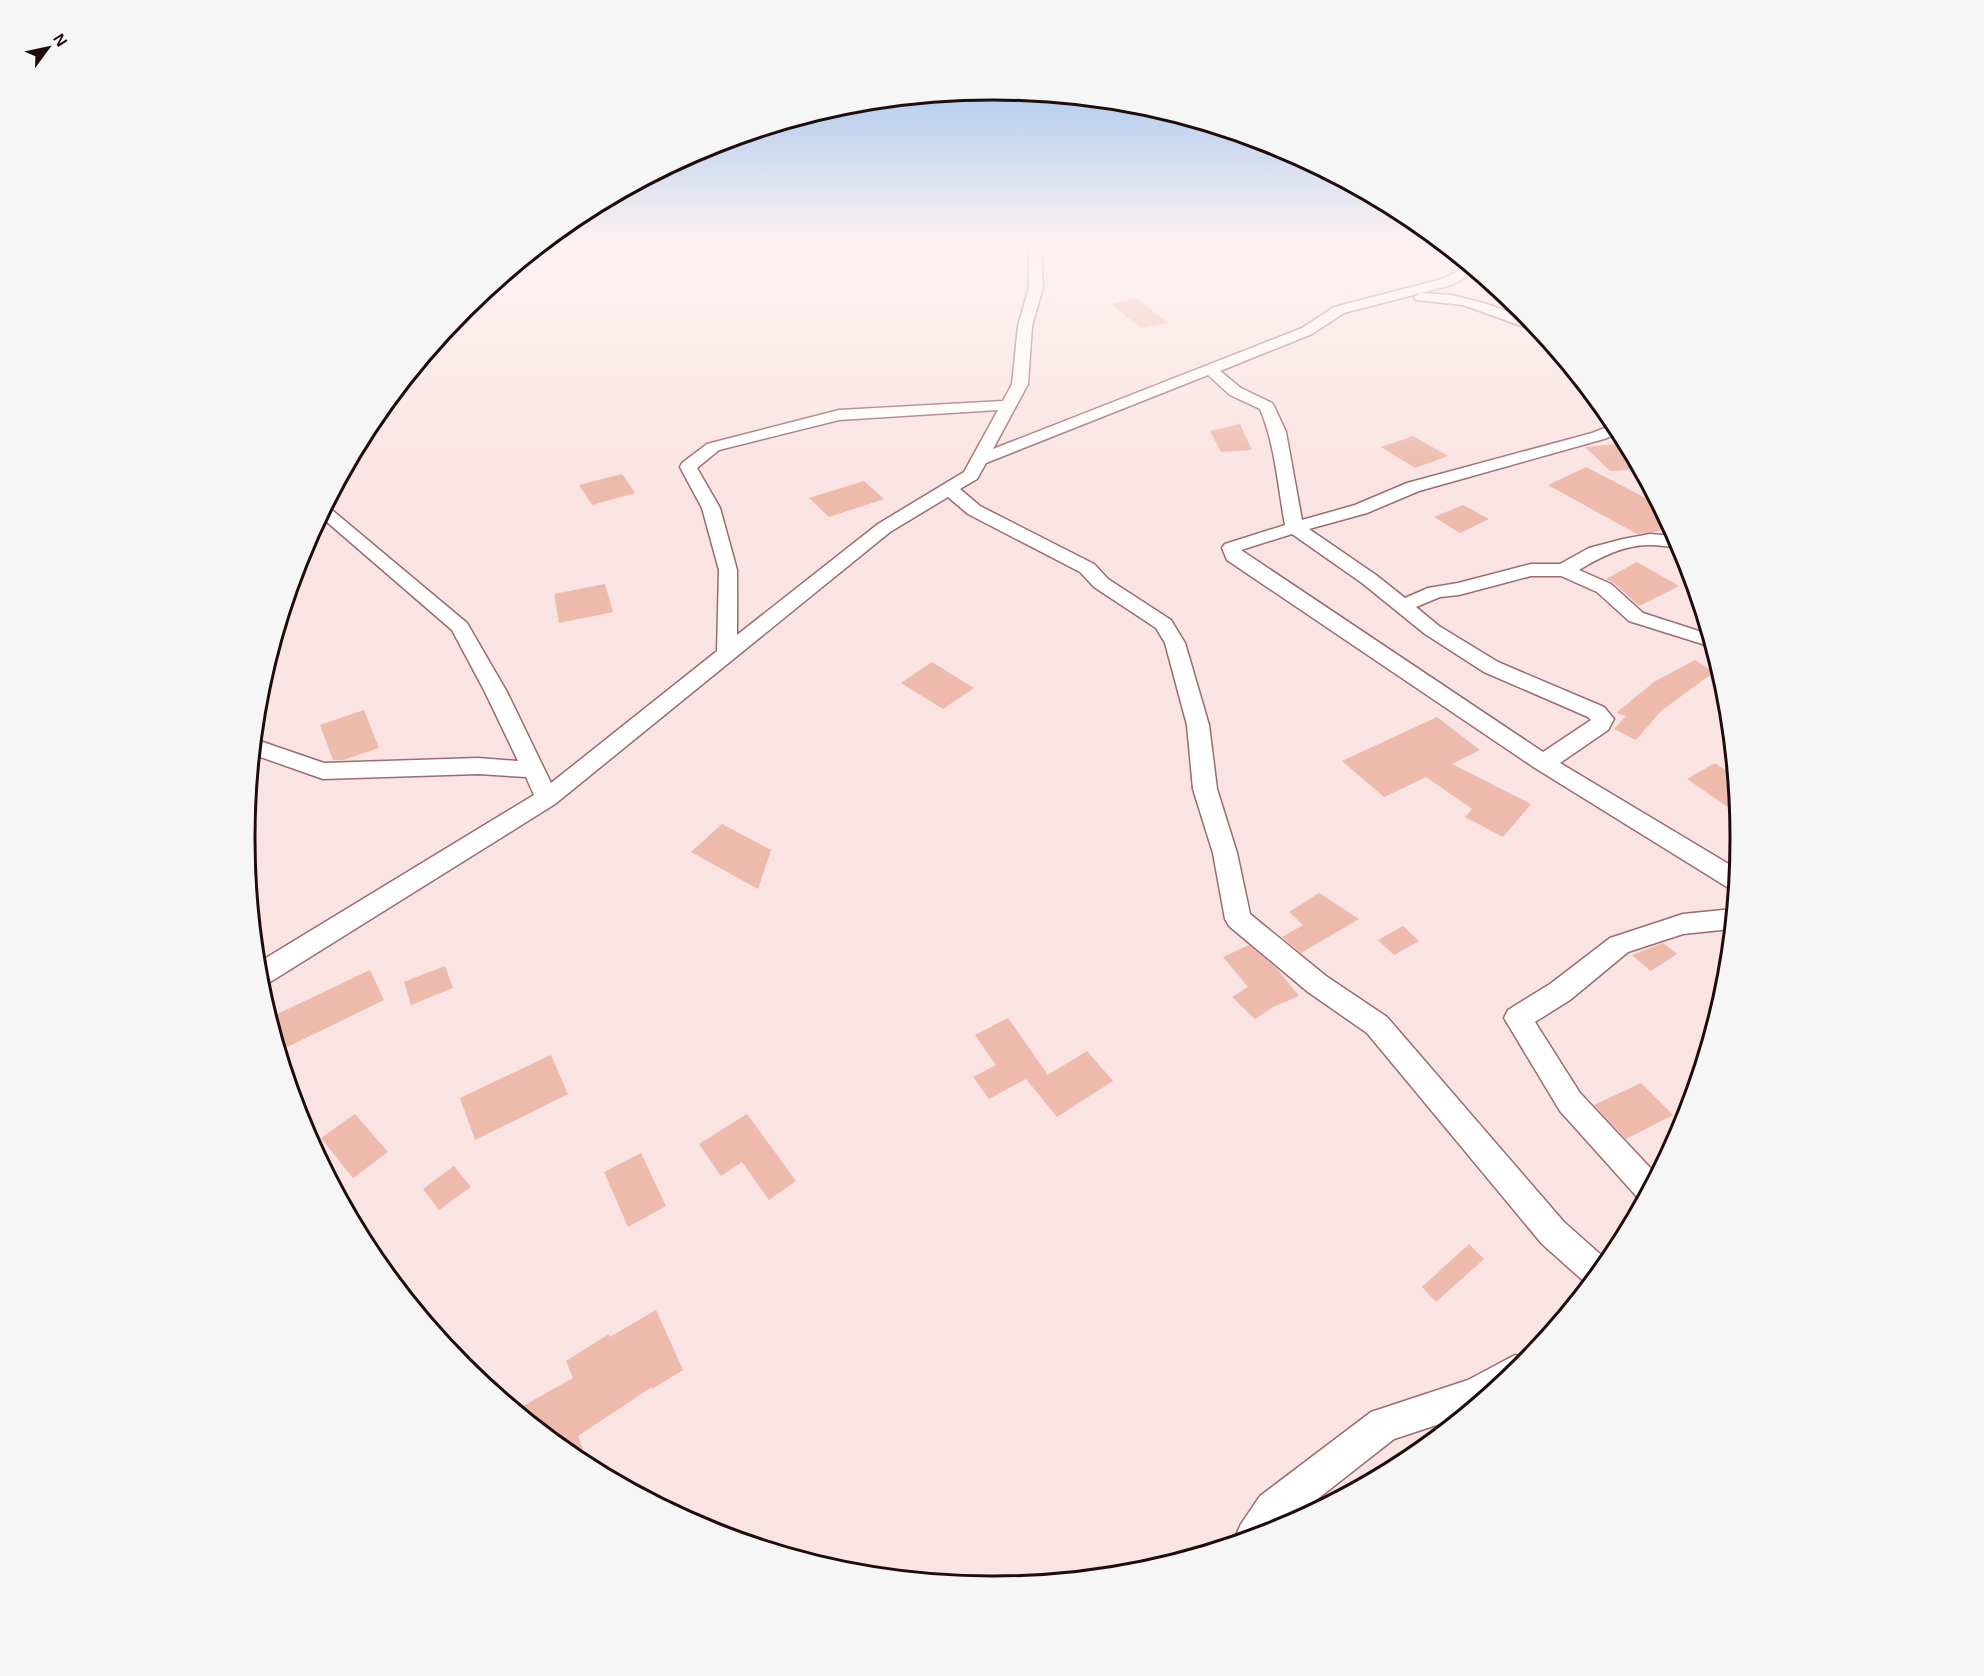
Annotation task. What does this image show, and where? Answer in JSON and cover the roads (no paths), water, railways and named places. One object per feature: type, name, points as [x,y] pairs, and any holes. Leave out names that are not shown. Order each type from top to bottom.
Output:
[{"type":"street","points":[[267,970],[547,798],[884,528],[971,475],[1020,384],[1026,324]]},
{"type":"street","points":[[979,460],[1307,331],[1317,324]]},
{"type":"street","points":[[1210,369],[1221,382],[1248,400],[1266,406],[1278,432],[1283,471],[1295,528],[1369,579],[1432,630],[1491,668],[1596,712],[1603,719],[1600,725],[1543,763]]},
{"type":"street","points":[[727,652],[728,570],[711,508],[687,467],[712,447],[839,415],[1009,405]]},
{"type":"street","points":[[1608,432],[1413,487],[1361,509],[1244,542],[1231,548],[1234,556],[1543,763],[1728,875]]},
{"type":"street","points":[[949,489],[974,510],[1087,568],[1101,583],[1164,624],[1175,643],[1198,725],[1205,789],[1225,854],[1238,919],[1317,984],[1377,1025],[1553,1233],[1591,1267]]},
{"type":"street","points":[[329,515],[460,627],[496,692],[547,798]]},
{"type":"street","points":[[1564,570],[1596,552],[1623,544],[1650,539],[1666,541]]},
{"type":"street","points":[[1400,605],[1415,602],[1435,592],[1459,589],[1531,570],[1564,570],[1604,588],[1636,617],[1701,638]]},
{"type":"street","points":[[260,749],[323,771],[478,766],[533,770]]},
{"type":"street","points":[[1644,1182],[1570,1102],[1518,1018],[1560,992],[1619,945],[1683,924],[1724,920]]},
{"type":"street","points":[[1264,1523],[1273,1509],[1384,1425],[1473,1396]]}]
